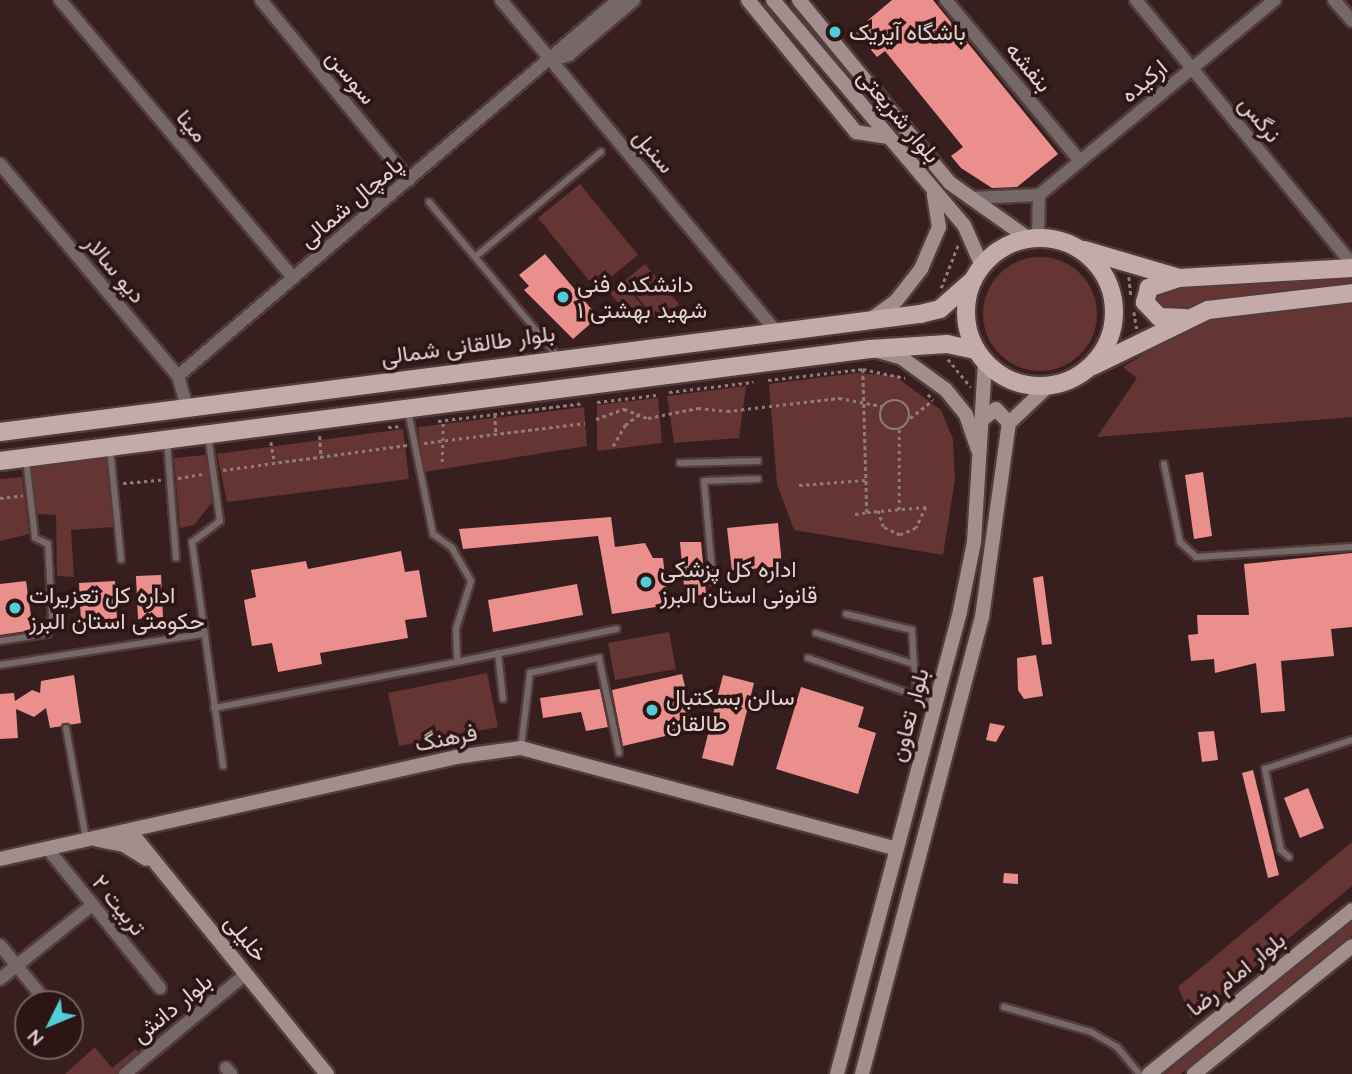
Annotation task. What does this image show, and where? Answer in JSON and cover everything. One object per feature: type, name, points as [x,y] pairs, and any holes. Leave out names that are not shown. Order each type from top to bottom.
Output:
[{"type":"main road","points":[[748,0],[856,132],[887,137]]},
{"type":"main road","name":"بلوار شریعتی","points":[[773,0],[963,231],[978,273]]},
{"type":"main road","name":"بلوار شریعتی","points":[[799,0],[967,198],[1034,239]]},
{"type":"main road","points":[[867,322],[896,301],[921,269],[939,227],[934,194]]},
{"type":"main road","points":[[963,231],[978,223],[982,207]]},
{"type":"main road","points":[[981,356],[966,308],[978,273],[1034,239],[1075,247],[1179,278]]},
{"type":"main road","points":[[1075,247],[1104,275],[1112,293],[1111,334],[1090,368]]},
{"type":"main road","points":[[1352,266],[1179,278],[1149,288],[1145,302],[1159,317],[1185,318],[1352,293]]},
{"type":"main road","name":"بلوار طالقانی شمالی","points":[[3,428],[187,407],[774,330],[913,315],[940,309],[978,273]]},
{"type":"main road","points":[[913,315],[929,330],[917,345]]},
{"type":"main road","points":[[983,419],[996,410],[1009,423],[1048,386],[1090,368],[1185,318]]},
{"type":"main road","points":[[0,461],[407,405],[917,345],[981,356],[1014,382],[1048,386]]},
{"type":"main road","points":[[870,349],[902,358],[946,390],[966,415],[979,452]]},
{"type":"main road","name":"بلوار تعاون","points":[[837,1074],[936,703],[974,542],[983,419],[981,356]]},
{"type":"main road","name":"بلوار تعاون","points":[[862,1074],[982,617],[1009,423]]},
{"type":"main road","name":"فرهنگ","points":[[0,859],[86,839],[162,827],[456,757],[521,748],[897,849]]},
{"type":"main road","points":[[148,855],[162,827]]},
{"type":"main road","name":"خلیلی","points":[[130,831],[327,1074]]},
{"type":"main road","points":[[86,839],[124,845],[169,880]]},
{"type":"main road","name":"بلوار امام رضا","points":[[1149,1074],[1352,910]]},
{"type":"main road","points":[[1194,1074],[1211,1069],[1352,946]]},
{"type":"street","name":"مینا","points":[[60,0],[293,278]]},
{"type":"street","name":"سوسن","points":[[261,0],[409,180]]},
{"type":"street","name":"سنبل","points":[[501,0],[774,330]]},
{"type":"street","name":"پامچال شمالی","points":[[177,376],[551,61],[618,0]]},
{"type":"street","name":"پامچال شمالی","points":[[551,61],[569,55],[634,0]]},
{"type":"street","name":"بنفشه","points":[[946,0],[1080,161]]},
{"type":"street","name":"نرگس","points":[[1136,0],[1352,266]]},
{"type":"street","name":"ارکیده","points":[[1039,195],[1275,0]]},
{"type":"street","points":[[1334,0],[1352,21]]},
{"type":"street","name":"دیو سالار","points":[[0,164],[177,376],[187,407]]},
{"type":"street","points":[[967,198],[1039,195],[1034,239]]},
{"type":"street","name":"تربیت ۲","points":[[47,848],[160,988]]},
{"type":"street","points":[[0,979],[92,905]]},
{"type":"street","points":[[0,945],[37,990]]},
{"type":"street","name":"بلوار دانش","points":[[125,1074],[246,974]]},
{"type":"lane","points":[[475,257],[601,152]]},
{"type":"lane","points":[[429,202],[559,357]]},
{"type":"lane","points":[[407,405],[433,534],[452,548],[471,581],[456,629],[457,662]]},
{"type":"lane","points":[[208,434],[220,522],[192,542],[223,766]]},
{"type":"lane","points":[[167,439],[176,558]]},
{"type":"lane","points":[[110,446],[121,559]]},
{"type":"lane","points":[[0,641],[47,634],[52,616],[48,544],[35,538],[26,457]]},
{"type":"lane","points":[[680,463],[758,461]]},
{"type":"lane","points":[[1164,464],[1180,542],[1196,557],[1352,547]]},
{"type":"lane","points":[[713,582],[704,481],[758,479]]},
{"type":"lane","points":[[846,614],[912,629],[917,693]]},
{"type":"lane","points":[[214,708],[617,629]]},
{"type":"lane","points":[[816,633],[914,664]]},
{"type":"lane","points":[[0,665],[203,634]]},
{"type":"lane","points":[[498,653],[503,699]]},
{"type":"lane","points":[[521,748],[530,673],[599,658],[619,753]]},
{"type":"lane","points":[[808,659],[917,693],[936,703]]},
{"type":"lane","points":[[66,728],[86,839]]},
{"type":"lane","points":[[1289,858],[1281,850],[1265,769],[1352,740]]},
{"type":"lane","points":[[1004,1007],[1091,1032],[1117,1047],[1140,1074]]},
{"type":"path","points":[[939,292],[963,231]]},
{"type":"path","points":[[937,270],[945,274]]},
{"type":"path","points":[[946,354],[977,394]]},
{"type":"path","points":[[768,380],[863,369],[912,382]]},
{"type":"path","points":[[863,369],[867,512]]},
{"type":"path","points":[[952,385],[962,376]]},
{"type":"path","points":[[669,392],[753,382]]},
{"type":"path","points":[[923,390],[933,400]]},
{"type":"path","points":[[597,402],[656,395]]},
{"type":"path","points":[[899,510],[899,430],[909,418],[940,396]]},
{"type":"path","points":[[596,419],[624,409],[641,413],[648,418],[698,408],[864,401],[882,406],[902,402],[909,418]]},
{"type":"path","points":[[430,422],[584,403]]},
{"type":"path","points":[[882,406],[882,424],[899,430]]},
{"type":"path","points":[[613,446],[625,425],[641,413]]},
{"type":"path","points":[[495,414],[496,434]]},
{"type":"path","points":[[442,462],[445,441],[443,421]]},
{"type":"path","points":[[114,484],[215,472],[274,459],[585,423]]},
{"type":"path","points":[[320,436],[321,454]]},
{"type":"path","points":[[271,442],[274,459]]},
{"type":"path","points":[[799,485],[865,480]]},
{"type":"path","points":[[0,498],[30,494]]},
{"type":"path","points":[[855,513],[878,511],[899,510],[926,507],[916,528],[900,535],[883,527],[878,511]]},
{"type":"shaded area","points":[[580,184],[638,255],[596,289],[538,218]]},
{"type":"shaded area","points":[[1040,257],[1062,262],[1080,274],[1092,292],[1097,314],[1092,336],[1080,354],[1062,366],[1040,371],[1018,366],[1000,354],[988,336],[983,314],[988,292],[1000,274],[1018,262]]},
{"type":"shaded area","points":[[645,264],[679,304],[658,322],[624,281]]},
{"type":"shaded area","points":[[1352,277],[1352,288],[1171,314],[1154,306],[1155,292],[1170,287]]},
{"type":"shaded area","points":[[623,283],[645,309],[632,320],[610,293]]},
{"type":"shaded area","points":[[1352,298],[1352,417],[1097,437],[1137,378],[1123,367],[1205,317]]},
{"type":"shaded area","points":[[856,373],[895,376],[941,410],[953,439],[955,480],[943,555],[794,530],[777,484],[769,384]]},
{"type":"shaded area","points":[[746,386],[739,438],[674,443],[667,396]]},
{"type":"shaded area","points":[[658,398],[662,443],[597,451],[597,405]]},
{"type":"shaded area","points":[[584,407],[587,446],[424,472],[418,427]]},
{"type":"shaded area","points":[[403,429],[409,479],[227,502],[217,454]]},
{"type":"shaded area","points":[[106,451],[113,527],[71,530],[74,577],[57,576],[56,515],[36,514],[30,462]]},
{"type":"shaded area","points":[[205,455],[213,501],[194,525],[180,528],[174,458]]},
{"type":"shaded area","points":[[22,477],[29,534],[0,541],[0,479]]},
{"type":"shaded area","points":[[669,632],[676,669],[615,680],[608,643]]},
{"type":"shaded area","points":[[487,673],[498,727],[399,746],[388,693]]},
{"type":"shaded area","points":[[1352,842],[1352,886],[1191,1019],[1178,987]]},
{"type":"shaded area","points":[[1352,921],[1352,935],[1181,1074],[1165,1074]]},
{"type":"shaded area","points":[[95,1047],[112,1068],[136,1049],[141,1057],[121,1074],[65,1074],[84,1060]]},
{"type":"building","points":[[892,0],[933,0],[1058,154],[1017,187],[992,188],[961,168],[951,156],[963,147],[885,51],[877,57],[855,31]]},
{"type":"building","points":[[545,254],[598,317],[573,339],[524,290],[529,286],[519,275]]},
{"type":"building","points":[[1203,472],[1212,536],[1194,539],[1185,475]]},
{"type":"building","points":[[611,517],[615,547],[645,543],[653,558],[663,558],[668,605],[612,614],[598,536],[463,549],[459,529]]},
{"type":"building","points":[[778,523],[782,566],[732,571],[727,528]]},
{"type":"building","points":[[680,542],[701,542],[706,594],[685,597]]},
{"type":"building","points":[[401,551],[405,572],[419,570],[427,617],[405,620],[408,638],[320,653],[322,664],[278,672],[272,643],[252,646],[244,600],[256,597],[251,570],[306,561],[308,569]]},
{"type":"building","points":[[1352,553],[1352,627],[1331,629],[1334,656],[1281,661],[1285,711],[1261,713],[1256,663],[1215,673],[1214,659],[1191,661],[1188,635],[1198,634],[1197,615],[1249,615],[1244,564]]},
{"type":"building","points":[[161,575],[163,617],[138,619],[136,576]]},
{"type":"building","points":[[1043,576],[1052,644],[1042,645],[1033,578]]},
{"type":"building","name":"اداره کل تعزیرات حکومتی استان البرز","points":[[26,581],[33,630],[0,635],[0,584]]},
{"type":"building","points":[[115,581],[117,620],[81,622],[79,583]]},
{"type":"building","points":[[577,584],[583,615],[493,632],[488,600]]},
{"type":"building","points":[[1036,655],[1043,696],[1024,699],[1018,690],[1017,658]]},
{"type":"building","name":"سالن بسکتبال طالقان","points":[[682,674],[695,729],[623,746],[612,690]]},
{"type":"building","points":[[74,675],[81,723],[50,728],[46,708],[34,717],[16,709],[18,738],[0,739],[0,694],[14,693],[15,701],[32,690],[40,693],[41,681]]},
{"type":"building","points":[[723,675],[754,683],[733,766],[702,758]]},
{"type":"building","points":[[801,687],[864,707],[858,727],[876,733],[858,794],[776,769]]},
{"type":"building","points":[[600,689],[608,727],[586,731],[581,712],[543,718],[540,698]]},
{"type":"building","points":[[990,723],[1005,726],[996,742],[986,740]]},
{"type":"building","points":[[1214,731],[1218,760],[1202,762],[1198,732]]},
{"type":"building","points":[[1253,770],[1279,875],[1268,878],[1242,773]]},
{"type":"building","points":[[1308,788],[1324,828],[1300,838],[1284,798]]},
{"type":"building","points":[[1004,873],[1018,874],[1018,884],[1003,883]]},
{"type":"place","name":"باشگاه آیریک","points":[[835,32]]},
{"type":"place","name":"دانشکده فنی شهید بهشتی ۱","points":[[563,297]]},
{"type":"place","name":"اداره کل پزشکی قانونی استان البرز","points":[[646,582]]},
{"type":"place","name":"اداره کل تعزیرات حکومتی استان البرز","points":[[15,608]]},
{"type":"place","name":"سالن بسکتبال طالقان","points":[[652,710]]}]
